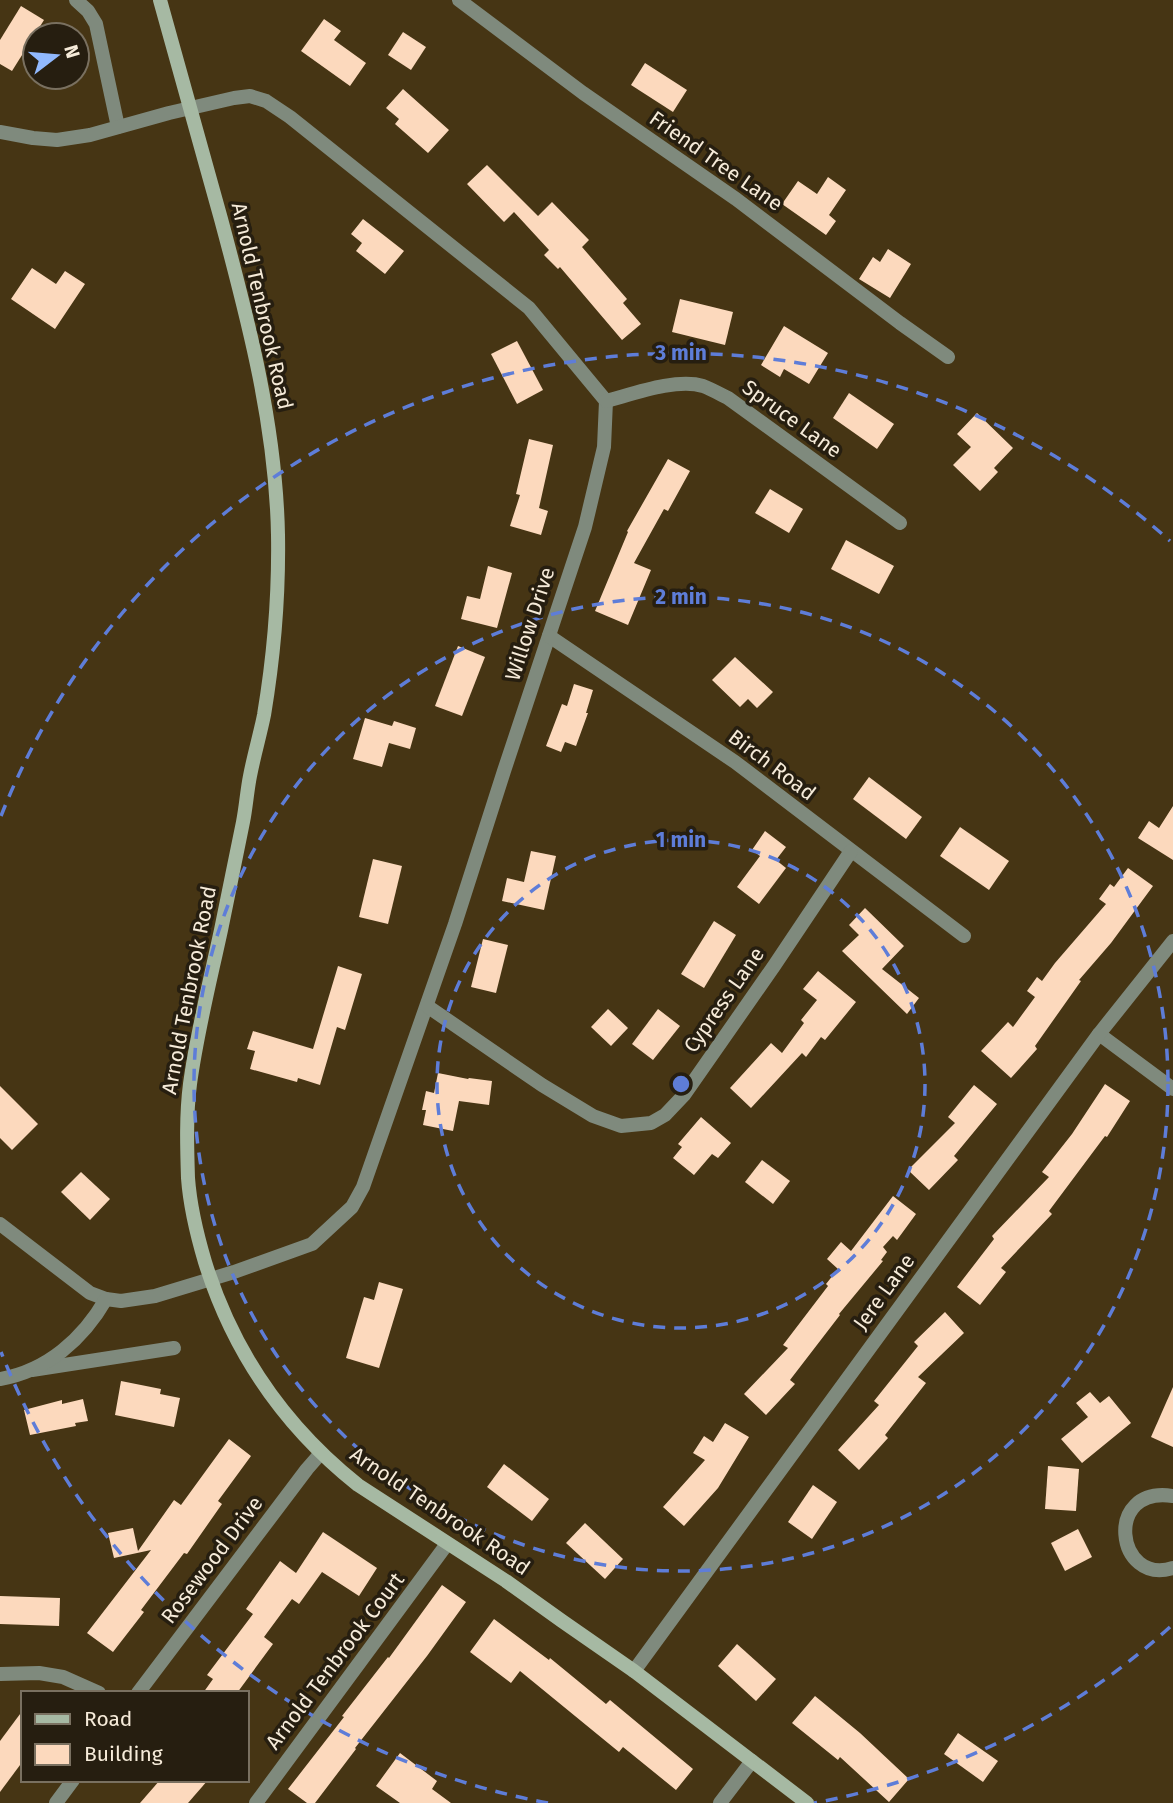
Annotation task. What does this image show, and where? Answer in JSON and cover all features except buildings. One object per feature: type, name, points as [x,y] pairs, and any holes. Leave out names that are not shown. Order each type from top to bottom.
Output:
[{"type":"street","points":[[76,0],[88,11],[96,24],[118,127]]},
{"type":"street","name":"Arnold Tenbrook Road","points":[[160,0],[251,332],[274,470],[278,533],[275,627],[263,719],[190,1085],[188,1183],[195,1225],[211,1279],[246,1359],[292,1423],[321,1453],[358,1485],[506,1581],[634,1671],[807,1803]]},
{"type":"street","name":"Friend Tree Lane","points":[[458,0],[583,93],[736,199],[948,357]]},
{"type":"street","points":[[0,132],[57,140],[90,135],[234,98],[250,96],[267,100],[529,308],[606,401]]},
{"type":"street","name":"Spruce Lane","points":[[606,401],[680,384],[702,386],[728,398],[900,523]]},
{"type":"street","name":"Willow Drive","points":[[106,1299],[121,1301],[145,1298],[211,1279],[312,1244],[352,1207],[363,1187],[427,1006],[585,527],[604,447],[606,401]]},
{"type":"street","name":"Birch Road","points":[[549,635],[734,762],[964,936]]},
{"type":"street","name":"Cypress Lane","points":[[427,1006],[542,1085],[593,1116],[621,1126],[651,1123],[665,1115],[684,1094],[851,851]]},
{"type":"street","name":"Jere Lane","points":[[634,1671],[1099,1034],[1173,941]]},
{"type":"street","points":[[1099,1034],[1173,1089]]},
{"type":"street","points":[[0,1224],[90,1293],[106,1299],[96,1317],[77,1339],[55,1357],[32,1370]]},
{"type":"street","points":[[0,1379],[32,1370],[174,1348]]},
{"type":"street","name":"Rosewood Drive","points":[[140,1691],[321,1453]]},
{"type":"street","points":[[1173,1496],[1161,1494],[1138,1503],[1130,1512],[1124,1536],[1127,1548],[1144,1566],[1156,1570],[1173,1568]]},
{"type":"street","name":"Arnold Tenbrook Court","points":[[256,1803],[447,1544]]},
{"type":"street","points":[[0,1674],[39,1673],[63,1677],[94,1691]]},
{"type":"street","points":[[720,1803],[752,1761]]},
{"type":"street","points":[[56,1803],[72,1782]]}]
